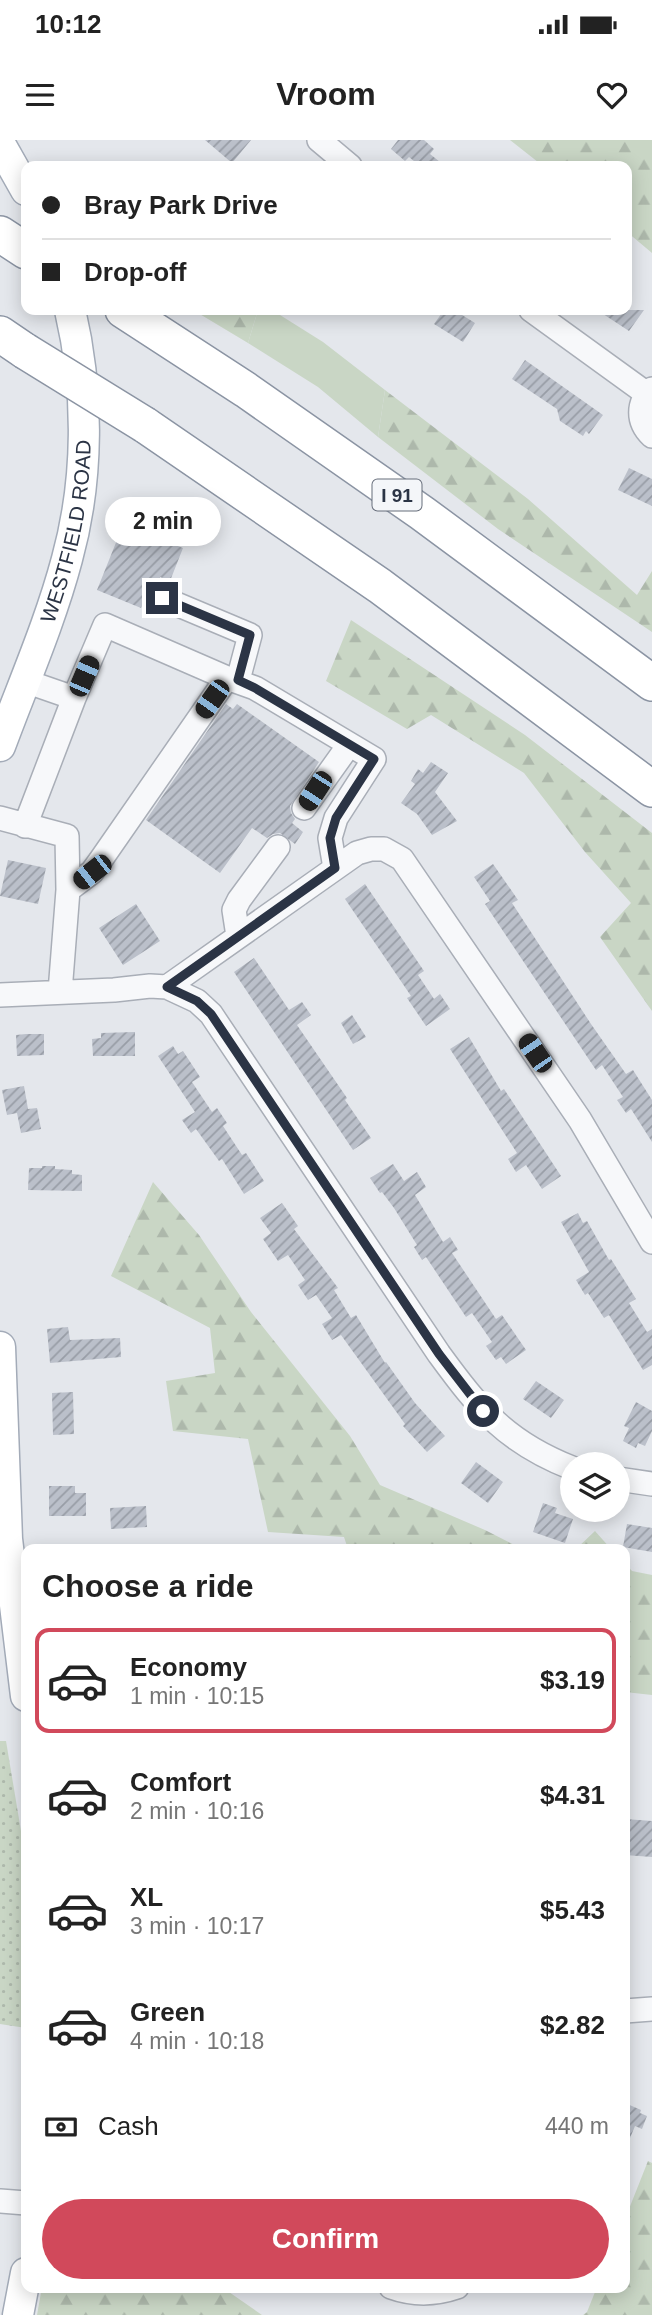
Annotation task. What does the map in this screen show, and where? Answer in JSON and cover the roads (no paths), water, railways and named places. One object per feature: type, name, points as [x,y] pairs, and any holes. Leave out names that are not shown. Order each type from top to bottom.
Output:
[{"type":"highway","points":[[0,234],[21,248]]},
{"type":"highway","name":"I 91","points":[[130,315],[411,505],[652,683]]},
{"type":"highway","points":[[13,343],[145,425],[380,586],[652,789]]},
{"type":"main road","points":[[0,144],[21,181]]},
{"type":"main road","name":"WESTFIELD ROAD","points":[[0,746],[68,557],[81,491],[84,456],[82,389],[78,346],[71,315]]},
{"type":"main road","points":[[0,1347],[12,1569],[21,1651]]},
{"type":"main road","points":[[18,2315],[22,2293]]},
{"type":"street","points":[[319,140],[344,161]]},
{"type":"street","points":[[538,315],[650,391],[642,404],[641,417],[652,436]]},
{"type":"street","points":[[68,890],[92,872],[232,679],[250,635],[162,598]]},
{"type":"street","points":[[25,826],[105,625],[255,688],[374,759],[336,818],[330,838],[335,868]]},
{"type":"street","points":[[25,681],[74,698]]},
{"type":"street","points":[[304,808],[349,745]]},
{"type":"street","points":[[0,818],[67,836],[68,890],[60,992]]},
{"type":"street","points":[[238,936],[234,910],[278,847]]},
{"type":"street","points":[[167,987],[357,853],[371,849],[388,850],[402,859],[580,1121],[652,1242]]},
{"type":"street","points":[[0,995],[150,986],[167,987],[197,1001],[211,1014],[439,1354],[483,1411],[518,1441],[560,1463]]},
{"type":"street","points":[[630,1481],[652,1484]]},
{"type":"street","points":[[630,2011],[652,2009]]},
{"type":"street","points":[[0,2201],[21,2203]]},
{"type":"street","points":[[420,2293],[438,2293]]}]
